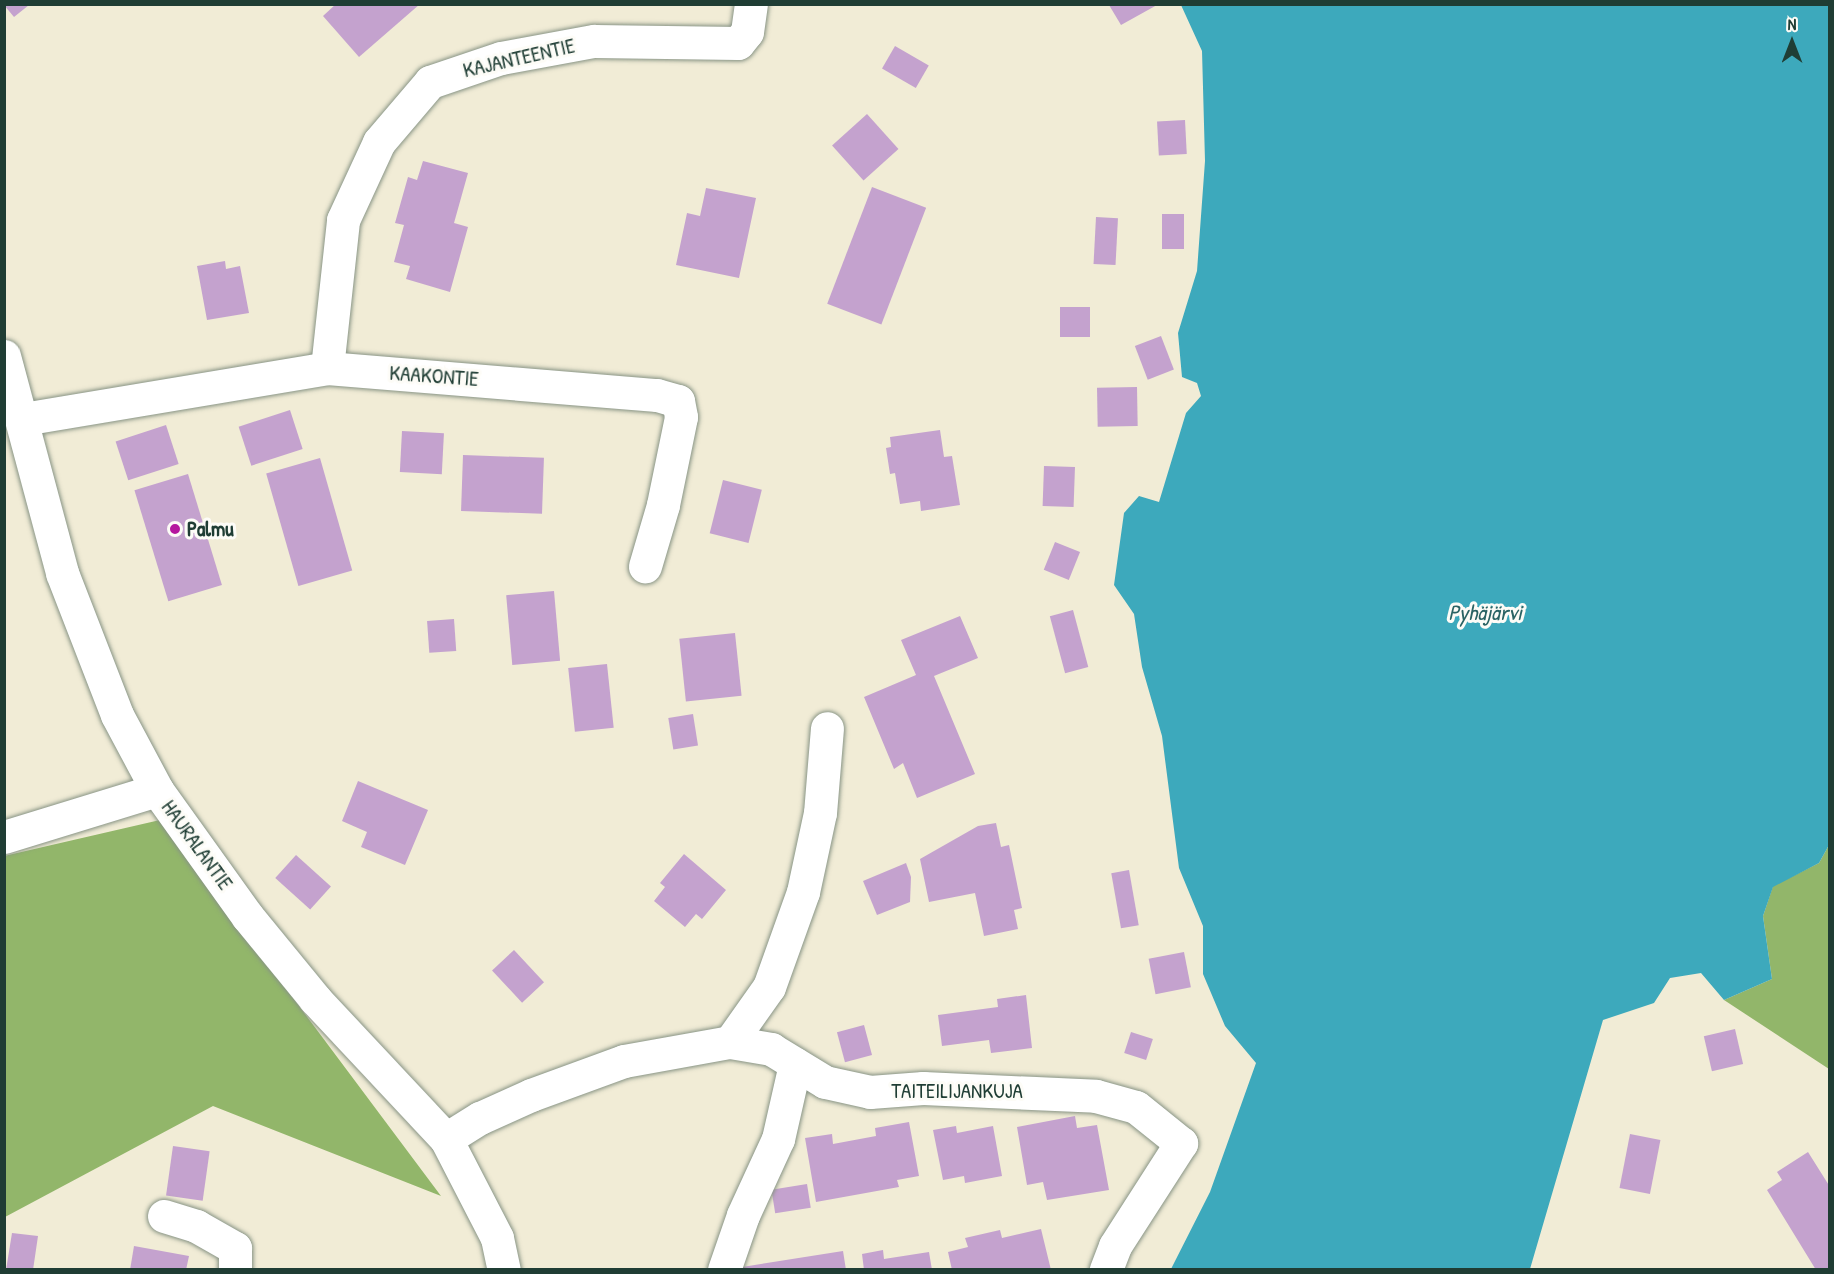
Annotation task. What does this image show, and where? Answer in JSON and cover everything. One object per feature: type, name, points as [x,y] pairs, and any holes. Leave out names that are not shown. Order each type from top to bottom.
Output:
[{"type":"street","name":"KAJANTEENTIE","points":[[327,368],[343,220],[379,141],[430,82],[501,58],[594,41],[738,43],[747,32],[751,4]]},
{"type":"street","name":"HAURALANTIE","points":[[4,356],[23,418],[62,573],[117,715],[157,790],[248,917],[315,999],[446,1139],[497,1238],[504,1269]]},
{"type":"street","name":"KAAKONTIE","points":[[23,418],[327,368],[635,391],[678,400],[678,439],[645,566]]},
{"type":"street","points":[[730,1042],[769,987],[803,892],[820,813],[827,728]]},
{"type":"street","points":[[4,837],[157,790]]},
{"type":"street","name":"TAITEILIJANKUJA","points":[[446,1139],[480,1118],[624,1061],[730,1042],[771,1049],[825,1082],[870,1092],[923,1088],[1096,1096],[1136,1107],[1181,1143],[1115,1246],[1106,1269]]},
{"type":"street","points":[[724,1269],[743,1215],[778,1139],[795,1064]]},
{"type":"street","points":[[164,1216],[196,1226],[235,1248],[235,1269]]},
{"type":"green space","points":[[160,820],[441,1196],[213,1106],[5,1217],[4,856]]},
{"type":"green space","points":[[1829,845],[1829,1069],[1724,1000],[1772,979],[1763,916],[1773,886],[1819,863]]},
{"type":"water","name":"Pyhäjärvi","points":[[1181,5],[1829,5],[1829,845],[1819,863],[1773,887],[1763,916],[1772,979],[1724,1000],[1701,973],[1670,978],[1654,1003],[1603,1020],[1530,1269],[1171,1269],[1210,1192],[1256,1063],[1225,1026],[1203,974],[1203,926],[1179,868],[1162,736],[1142,667],[1134,614],[1114,585],[1124,513],[1139,496],[1159,502],[1186,413],[1201,396],[1197,383],[1182,377],[1178,333],[1197,271],[1205,161],[1202,51]]},
{"type":"building","points":[[336,4],[420,4],[359,57],[323,16]]},
{"type":"building","points":[[4,5],[29,5],[14,17]]},
{"type":"building","points":[[1109,5],[1157,5],[1121,25]]},
{"type":"building","points":[[895,46],[929,66],[916,88],[882,69]]},
{"type":"building","points":[[867,114],[898,149],[864,180],[832,145]]},
{"type":"building","points":[[1185,120],[1187,154],[1159,155],[1157,121]]},
{"type":"building","points":[[423,161],[468,173],[454,223],[468,227],[450,292],[406,279],[410,266],[394,262],[404,225],[395,223],[408,177],[417,180]]},
{"type":"building","points":[[872,187],[926,208],[881,324],[827,304]]},
{"type":"building","points":[[706,188],[756,198],[739,278],[676,265],[687,213],[700,216]]},
{"type":"building","points":[[1162,214],[1184,214],[1184,249],[1162,249]]},
{"type":"building","points":[[1096,217],[1118,218],[1116,265],[1094,264]]},
{"type":"building","points":[[225,261],[226,269],[240,266],[249,313],[207,320],[197,266]]},
{"type":"building","points":[[1060,307],[1090,307],[1090,337],[1060,337]]},
{"type":"building","points":[[1161,336],[1174,370],[1148,380],[1135,346]]},
{"type":"building","points":[[1137,387],[1138,426],[1098,427],[1097,388]]},
{"type":"building","points":[[290,410],[303,449],[251,466],[239,427]]},
{"type":"building","points":[[166,425],[179,464],[128,480],[116,441]]},
{"type":"building","points":[[940,430],[944,457],[952,456],[960,505],[921,511],[920,501],[900,504],[895,473],[890,474],[886,448],[891,447],[890,437]]},
{"type":"building","points":[[402,431],[444,433],[442,474],[400,472]]},
{"type":"building","points":[[463,455],[544,458],[542,514],[461,511]]},
{"type":"building","points":[[320,458],[352,570],[298,586],[266,473]]},
{"type":"building","points":[[1044,466],[1075,467],[1074,507],[1043,506]]},
{"type":"building","name":"Palmu","points":[[188,474],[222,585],[168,601],[134,490]]},
{"type":"building","points":[[723,480],[762,490],[749,543],[710,533]]},
{"type":"building","points":[[1055,542],[1080,552],[1069,580],[1044,570]]},
{"type":"building","points":[[554,591],[560,661],[512,665],[506,595]]},
{"type":"building","points":[[1073,610],[1088,667],[1065,673],[1050,616]]},
{"type":"building","points":[[960,616],[978,658],[934,676],[975,774],[917,798],[903,763],[894,769],[864,697],[916,675],[901,640]]},
{"type":"building","points":[[454,619],[456,651],[429,653],[427,621]]},
{"type":"building","points":[[735,633],[742,696],[686,702],[679,639]]},
{"type":"building","points":[[607,664],[614,728],[575,732],[568,668]]},
{"type":"building","points":[[693,714],[698,746],[673,750],[668,718]]},
{"type":"building","points":[[358,781],[428,810],[405,865],[361,847],[367,832],[342,821]]},
{"type":"building","points":[[996,823],[1001,847],[1009,845],[1022,908],[1014,910],[1018,929],[984,936],[975,893],[929,902],[920,859],[978,826]]},
{"type":"building","points":[[684,854],[726,890],[702,919],[696,914],[685,927],[654,901],[665,887],[660,883]]},
{"type":"building","points":[[296,855],[331,886],[310,909],[275,878]]},
{"type":"building","points":[[906,863],[911,877],[910,902],[877,915],[863,881]]},
{"type":"building","points":[[1129,870],[1139,925],[1121,928],[1111,873]]},
{"type":"building","points":[[514,950],[544,982],[522,1003],[492,970]]},
{"type":"building","points":[[1184,952],[1191,987],[1156,994],[1149,959]]},
{"type":"building","points":[[1026,995],[1032,1048],[991,1053],[989,1040],[942,1046],[938,1015],[998,1007],[997,999]]},
{"type":"building","points":[[864,1025],[872,1055],[845,1062],[837,1032]]},
{"type":"building","points":[[1735,1029],[1743,1064],[1712,1071],[1704,1036]]},
{"type":"building","points":[[1131,1032],[1153,1039],[1146,1060],[1124,1053]]},
{"type":"building","points":[[1075,1116],[1077,1128],[1097,1125],[1109,1190],[1047,1200],[1043,1182],[1027,1185],[1017,1127]]},
{"type":"building","points":[[909,1122],[919,1176],[897,1180],[899,1187],[816,1202],[805,1138],[832,1134],[833,1144],[876,1136],[875,1128]]},
{"type":"building","points":[[956,1126],[957,1133],[993,1126],[1002,1176],[965,1183],[964,1176],[943,1180],[933,1130]]},
{"type":"building","points":[[1630,1134],[1660,1140],[1650,1194],[1620,1188]]},
{"type":"building","points":[[173,1146],[210,1151],[203,1201],[166,1196]]},
{"type":"building","points":[[1808,1152],[1830,1187],[1830,1270],[1816,1270],[1767,1190],[1782,1180],[1777,1172]]},
{"type":"building","points":[[807,1184],[811,1208],[775,1213],[771,1190]]},
{"type":"building","points":[[1041,1229],[1051,1270],[952,1270],[948,1252],[968,1247],[965,1238],[1000,1230],[1002,1238]]},
{"type":"building","points":[[12,1233],[38,1236],[33,1270],[6,1270]]},
{"type":"building","points":[[134,1246],[189,1256],[186,1270],[130,1270]]},
{"type":"building","points":[[883,1250],[884,1259],[929,1252],[932,1270],[864,1270],[862,1254]]},
{"type":"building","points":[[843,1251],[846,1270],[736,1270],[736,1268]]},
{"type":"place","name":"Palmu","points":[[175,529]]}]
